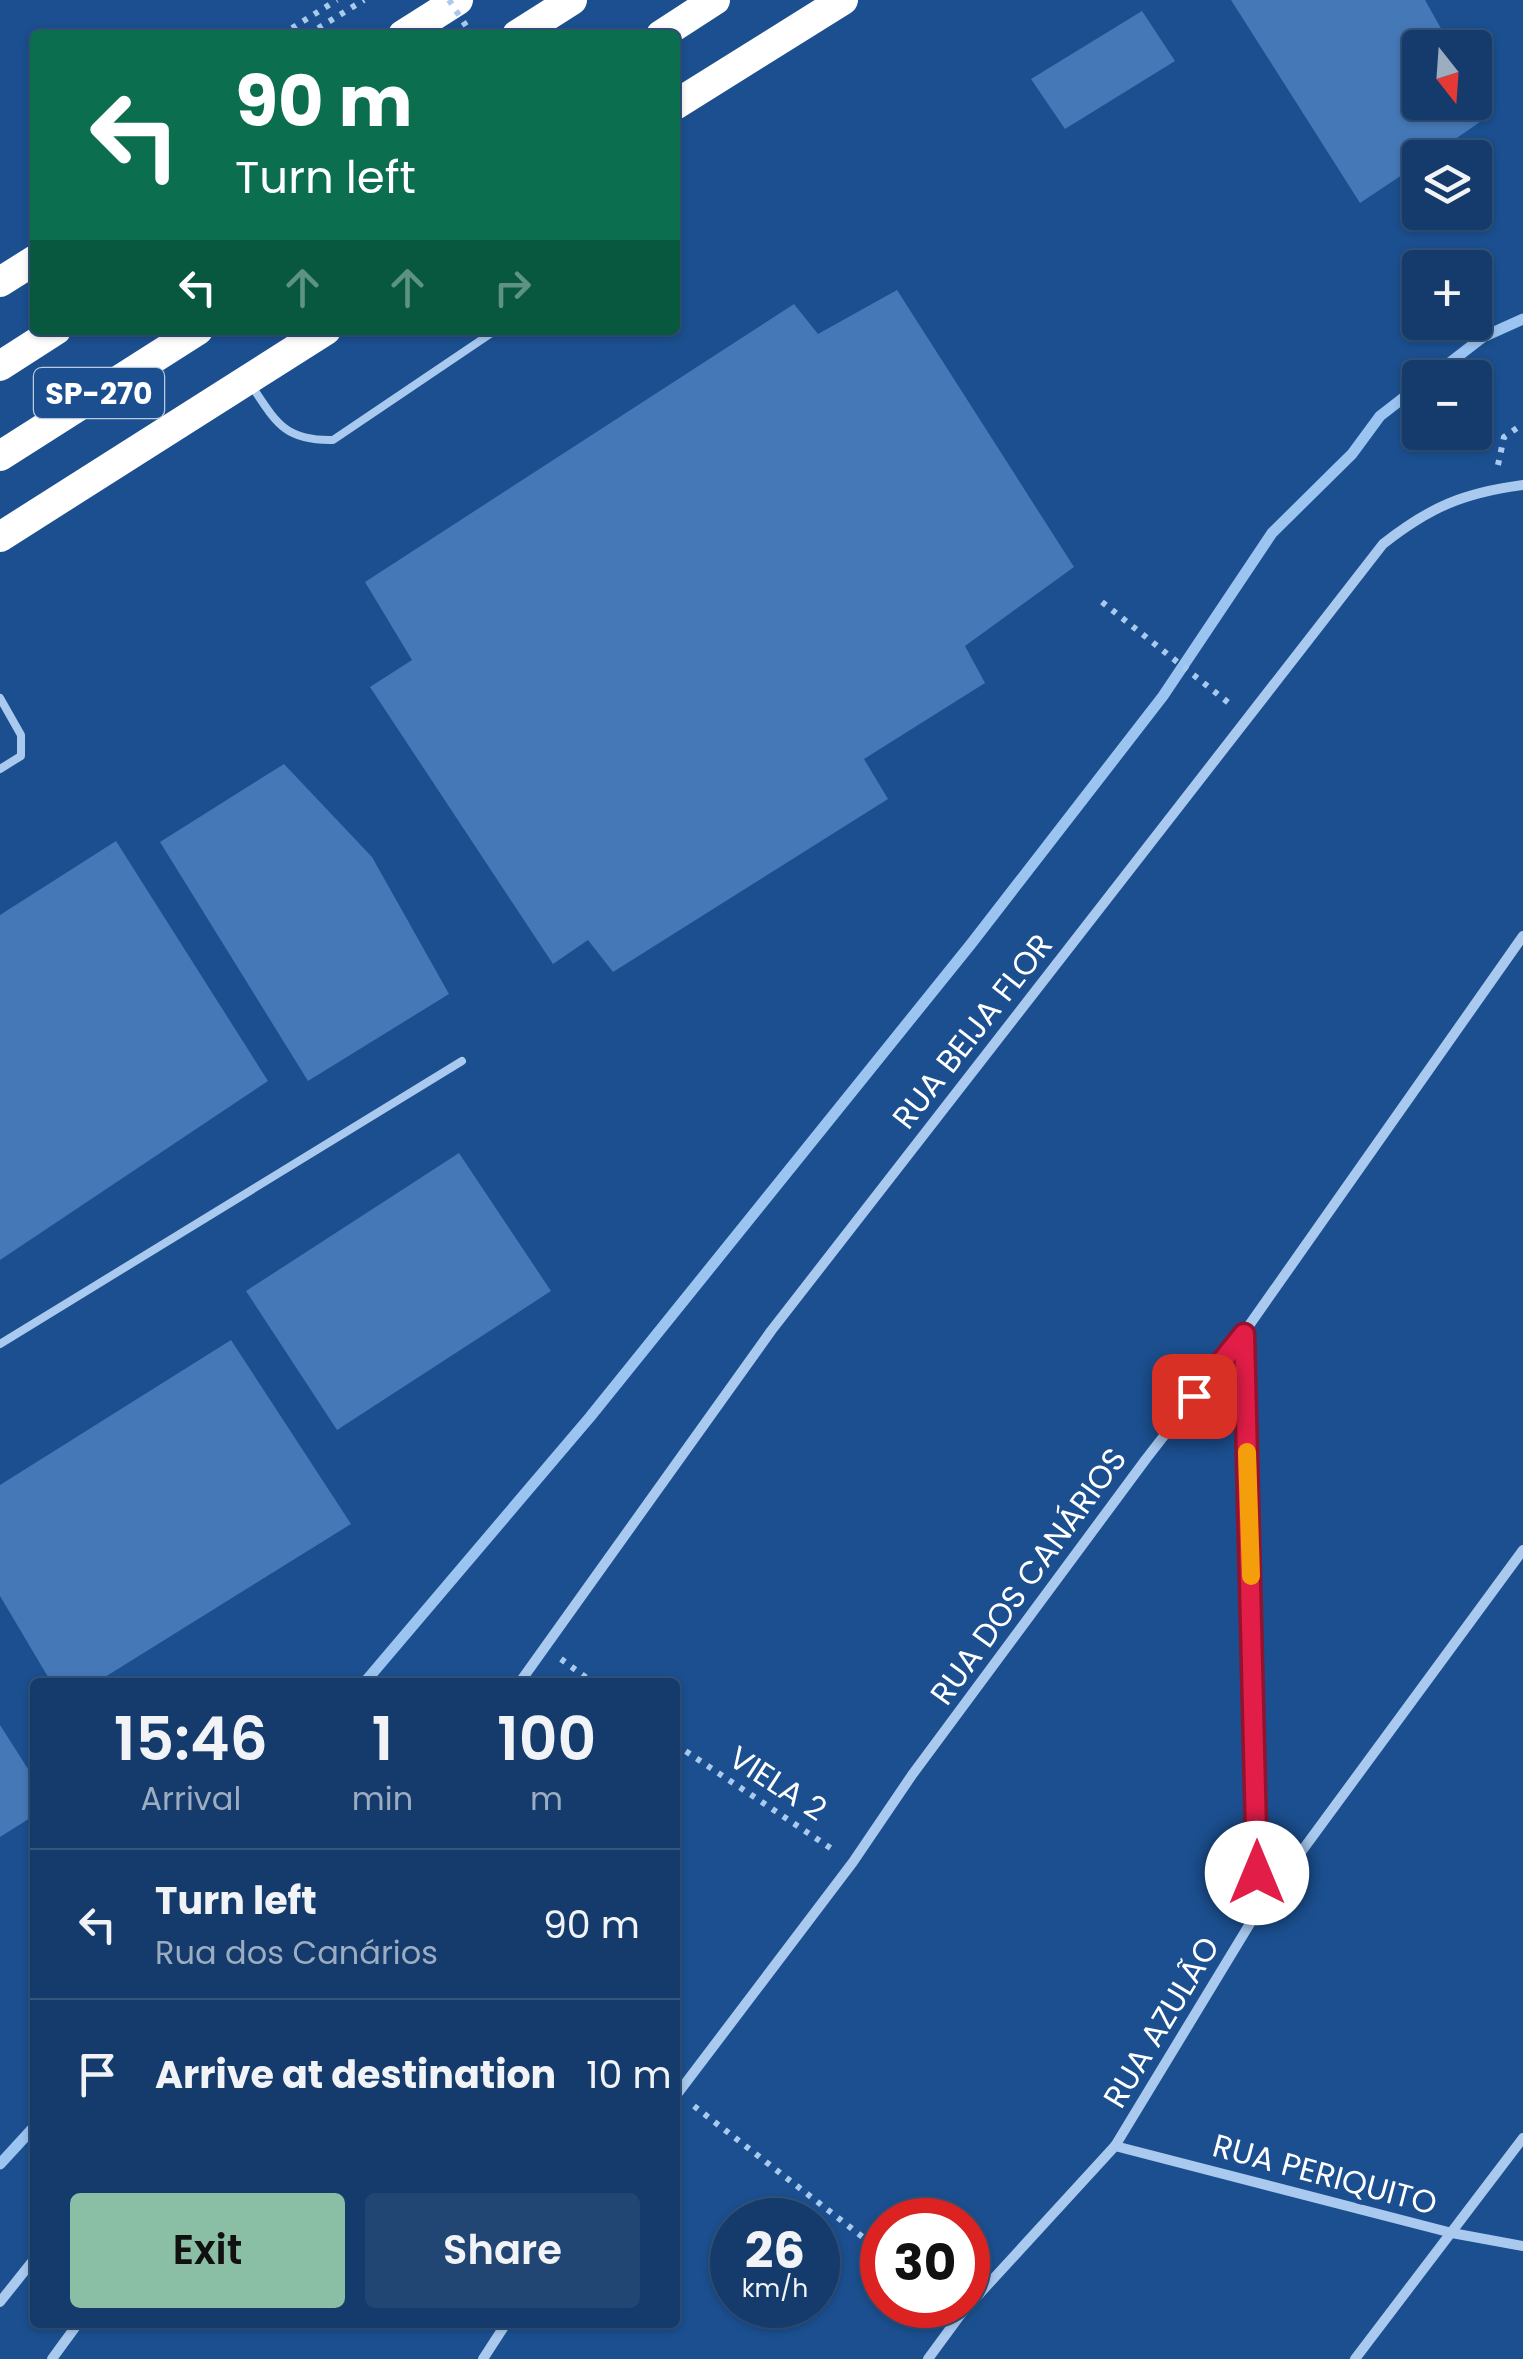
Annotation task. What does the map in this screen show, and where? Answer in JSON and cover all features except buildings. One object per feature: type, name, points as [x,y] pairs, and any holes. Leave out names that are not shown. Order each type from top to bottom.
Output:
[{"type":"highway","points":[[410,30],[458,0]]},
{"type":"highway","points":[[525,30],[572,0]]},
{"type":"highway","points":[[668,30],[715,0]]},
{"type":"highway","points":[[680,102],[843,0]]},
{"type":"highway","points":[[0,282],[30,263]]},
{"type":"highway","name":"SP-270","points":[[0,366],[48,335]]},
{"type":"highway","name":"SP-270","points":[[0,456],[190,335]]},
{"type":"highway","points":[[0,537],[318,335]]},
{"type":"street","name":"RUA BEIJA FLOR","points":[[523,1678],[548,1649],[771,1332],[1383,544],[1421,514],[1460,496],[1523,485]]},
{"type":"street","name":"RUA DOS CANÁRIOS","points":[[680,2091],[853,1862],[912,1775],[1146,1458],[1244,1334],[1523,936]]},
{"type":"street","points":[[1244,1334],[1258,1754],[1257,1912]]},
{"type":"street","name":"RUA AZULÃO","points":[[928,2359],[961,2314],[1116,2146],[1257,1912],[1523,1550]]},
{"type":"street","points":[[1356,2359],[1523,2138]]},
{"type":"street","name":"RUA PERIQUITO","points":[[1116,2146],[1452,2233],[1523,2246]]},
{"type":"street","points":[[0,2302],[30,2264]]},
{"type":"street","points":[[52,2359],[75,2328]]},
{"type":"street","points":[[483,2359],[503,2328]]},
{"type":"lane","points":[[248,381],[282,430],[310,440],[333,440],[489,335]]},
{"type":"lane","points":[[0,698],[23,744],[21,756],[0,769]]},
{"type":"lane","points":[[0,1344],[462,1061]]},
{"type":"path","points":[[289,30],[336,0]]},
{"type":"path","points":[[315,30],[364,0]]},
{"type":"path","points":[[449,0],[469,30]]},
{"type":"path","points":[[1492,490],[1504,437],[1523,424]]},
{"type":"path","points":[[1102,602],[1222,700]]},
{"type":"path","points":[[548,1649],[587,1678]]},
{"type":"path","name":"VIELA 2","points":[[680,1747],[853,1862]]},
{"type":"path","points":[[680,2099],[860,2235]]},
{"type":"waterway","points":[[1453,360],[1483,337],[1523,319]]},
{"type":"waterway","points":[[368,1678],[590,1417],[971,944],[1163,696],[1272,533],[1352,454],[1380,416],[1402,399]]},
{"type":"waterway","points":[[0,2164],[30,2131]]},
{"type":"slow traffic","points":[[1247,1452],[1251,1576]]},
{"type":"route","points":[[1194,1396],[1244,1334],[1258,1754],[1257,1873]]}]
